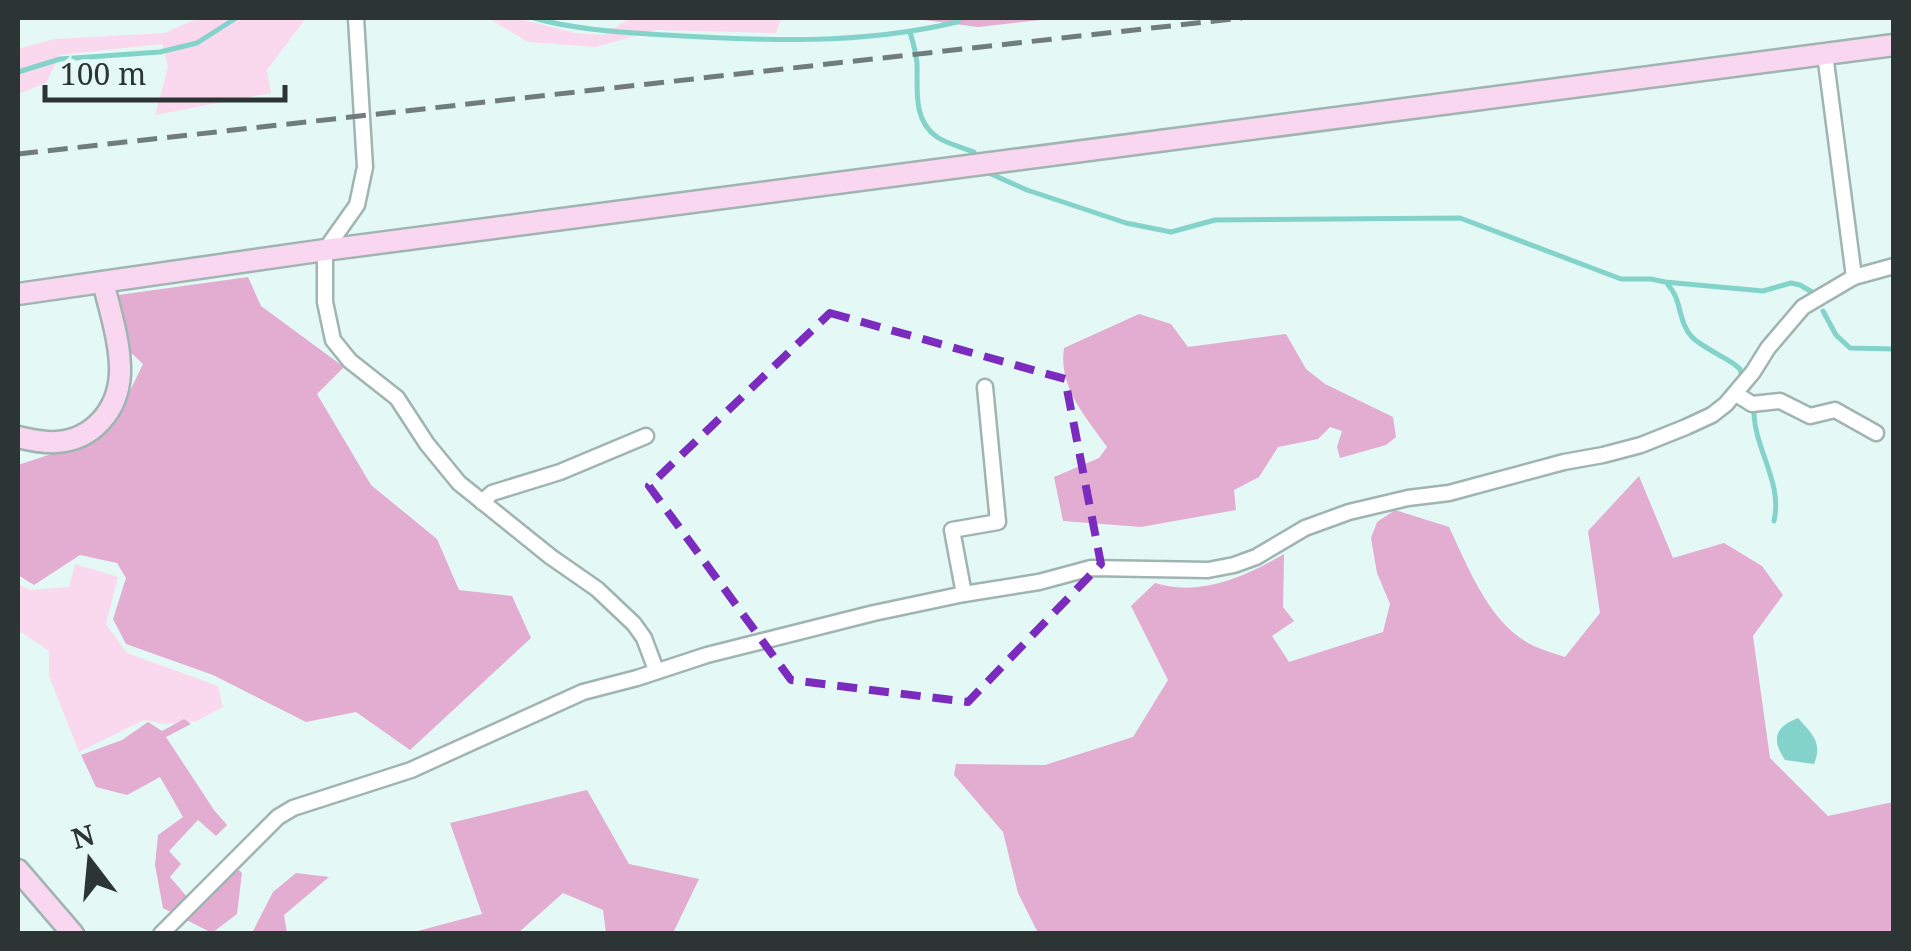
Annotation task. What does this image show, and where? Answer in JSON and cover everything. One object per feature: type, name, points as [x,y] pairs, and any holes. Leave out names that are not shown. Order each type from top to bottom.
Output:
[{"type":"street","points":[[356,18],[365,167],[357,205],[324,250],[326,302],[333,340],[350,362],[397,398],[459,483],[597,589],[634,624],[656,670]]},
{"type":"street","points":[[18,294],[324,250],[1894,45]]},
{"type":"street","points":[[1825,54],[1854,277]]},
{"type":"street","points":[[161,934],[278,817],[293,808],[411,770],[582,692],[746,645],[1090,568],[1208,570],[1234,565],[1305,528],[1349,512],[1408,498],[1449,494],[1641,444],[1712,415],[1736,394],[1803,307],[1854,277],[1894,266]]},
{"type":"street","points":[[18,437],[37,442],[76,438],[89,432],[110,410],[120,374],[103,282]]},
{"type":"street","points":[[964,594],[952,530],[998,522],[985,386]]},
{"type":"street","points":[[1736,394],[1752,404],[1780,401],[1810,416],[1835,410],[1876,433]]},
{"type":"street","points":[[482,502],[492,493],[560,472],[646,436]]},
{"type":"street","points":[[18,870],[74,934]]},
{"type":"highlighted area","points":[[830,313],[1065,379],[1101,564],[968,702],[791,680],[649,486]]},
{"type":"shaded area","points":[[199,18],[306,18],[267,70],[271,93],[155,115],[168,67],[162,44],[60,55],[46,83],[18,94],[18,49],[54,39],[164,33]]},
{"type":"shaded area","points":[[488,18],[520,18],[576,33],[603,35],[630,18],[781,18],[776,33],[656,30],[596,47],[528,42]]},
{"type":"shaded area","points":[[1059,18],[978,27],[924,20]]},
{"type":"shaded area","points":[[248,277],[261,306],[344,367],[317,394],[371,485],[437,539],[459,590],[512,596],[531,638],[410,750],[356,712],[306,722],[213,675],[126,644],[113,619],[126,578],[117,563],[80,555],[34,585],[18,575],[18,465],[79,445],[114,424],[143,364],[125,347],[118,295]]},
{"type":"shaded area","points":[[1139,314],[1171,324],[1188,347],[1286,334],[1306,369],[1325,384],[1393,417],[1396,437],[1386,445],[1340,458],[1337,447],[1342,431],[1330,427],[1318,439],[1278,447],[1259,477],[1234,490],[1236,510],[1141,527],[1063,521],[1054,477],[1099,458],[1107,447],[1069,389],[1064,348]]},
{"type":"shaded area","points":[[1639,476],[1673,558],[1724,543],[1762,566],[1783,595],[1753,636],[1770,758],[1828,816],[1893,802],[1893,933],[1038,933],[1018,893],[1003,832],[954,775],[956,764],[1045,765],[1133,737],[1168,680],[1131,606],[1155,583],[1205,586],[1254,570],[1284,554],[1283,607],[1294,621],[1272,636],[1289,662],[1383,632],[1390,604],[1377,573],[1371,538],[1377,522],[1395,510],[1449,527],[1472,575],[1501,621],[1528,643],[1565,657],[1600,613],[1588,531]]},
{"type":"shaded area","points":[[75,564],[118,577],[106,624],[127,653],[218,686],[223,707],[197,721],[165,724],[144,720],[79,752],[49,676],[49,651],[18,630],[18,584],[30,590],[69,587]]},
{"type":"shaded area","points":[[184,719],[191,724],[166,737],[227,825],[216,836],[198,820],[169,851],[181,864],[170,877],[193,904],[233,864],[242,873],[237,914],[212,933],[163,908],[155,865],[158,835],[183,817],[160,777],[127,795],[96,787],[81,755],[122,740],[148,722],[162,731]]},
{"type":"shaded area","points":[[587,790],[629,864],[699,879],[673,933],[606,933],[603,910],[563,893],[518,933],[410,933],[482,914],[450,823]]},
{"type":"shaded area","points":[[296,873],[329,877],[284,915],[287,933],[252,933],[273,892]]},
{"type":"water","points":[[1798,718],[1817,744],[1814,764],[1785,760],[1778,746],[1780,730]]},
{"type":"waterway","points":[[18,72],[60,59],[160,52],[197,43],[236,18]]},
{"type":"waterway","points":[[534,18],[615,31],[775,40],[885,35],[957,22],[961,18]]},
{"type":"waterway","points":[[910,32],[923,122],[941,139],[974,152]]},
{"type":"waterway","points":[[991,174],[1126,223],[1171,232],[1215,220],[1460,218],[1621,279],[1763,291],[1791,283],[1812,292]]},
{"type":"waterway","points":[[1668,285],[1692,337],[1734,364],[1743,379]]},
{"type":"waterway","points":[[1823,311],[1836,335],[1850,348],[1894,349]]},
{"type":"waterway","points":[[1754,413],[1775,493],[1774,521]]},
{"type":"railway","points":[[18,154],[1242,18]]}]
